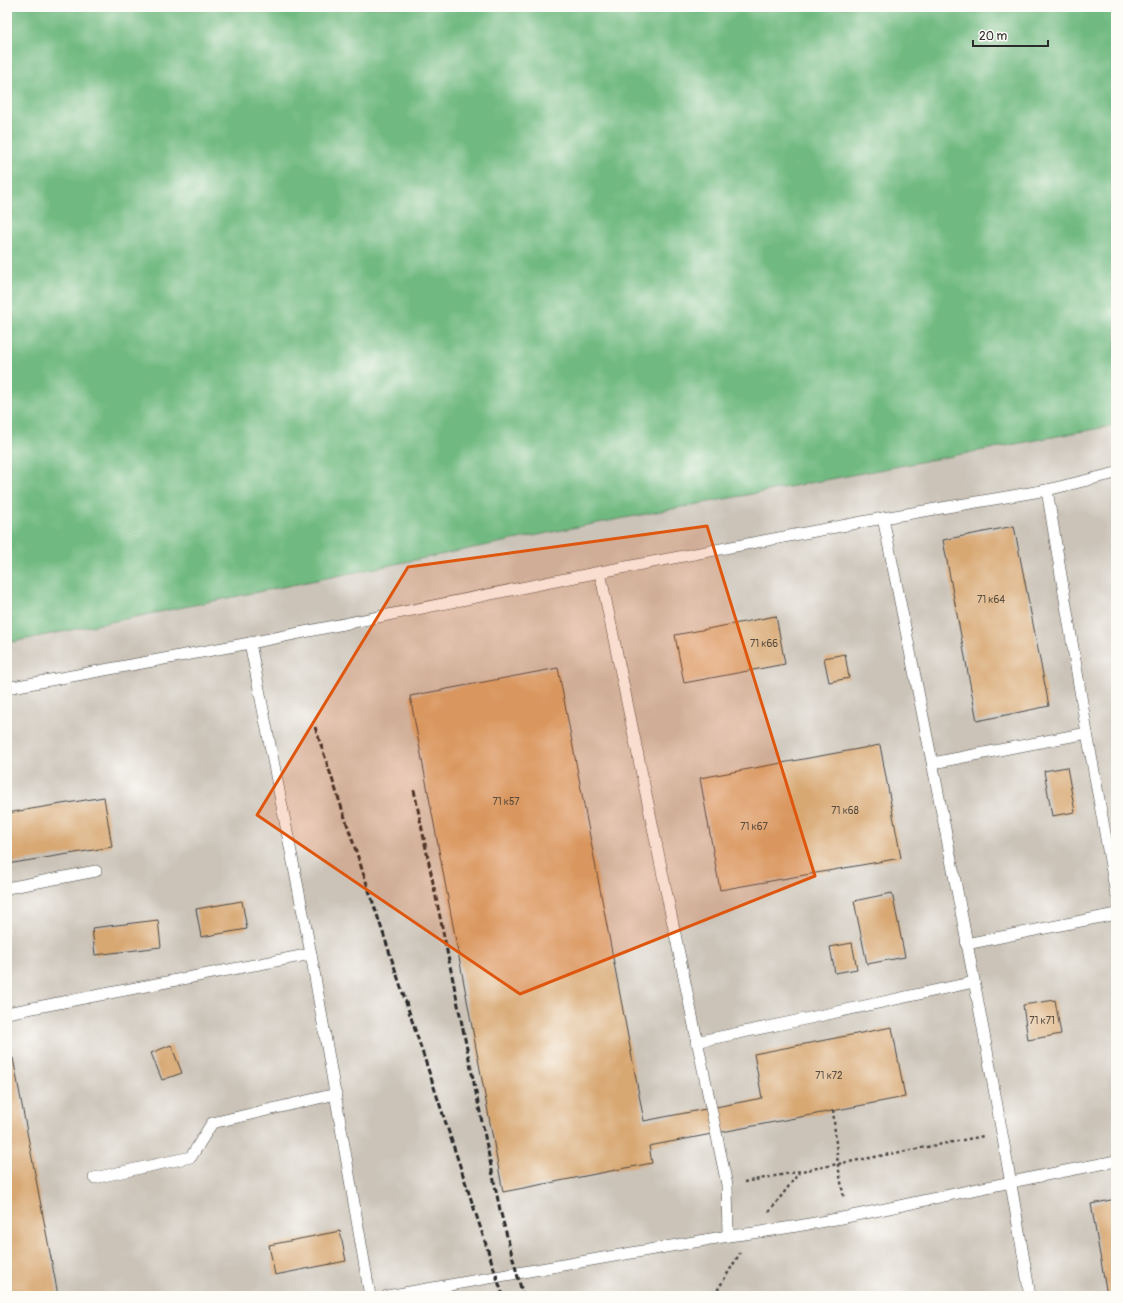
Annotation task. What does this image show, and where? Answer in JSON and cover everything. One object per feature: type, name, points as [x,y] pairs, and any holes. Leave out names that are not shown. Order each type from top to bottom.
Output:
[{"type":"lane","points":[[7,688],[250,643],[600,572],[882,518],[1047,490],[1116,473]]},
{"type":"lane","points":[[1047,490],[1087,733],[1116,894]]},
{"type":"lane","points":[[882,518],[933,763],[966,944],[1003,1133],[1030,1296]]},
{"type":"lane","points":[[600,572],[696,1042],[727,1185],[728,1236]]},
{"type":"lane","points":[[250,643],[311,954],[370,1296]]},
{"type":"lane","points":[[933,763],[1087,733]]},
{"type":"lane","points":[[7,888],[96,871]]},
{"type":"lane","points":[[966,944],[1116,914]]},
{"type":"lane","points":[[7,1013],[311,954]]},
{"type":"lane","points":[[696,1042],[974,982]]},
{"type":"lane","points":[[94,1178],[191,1158],[212,1122],[336,1094]]},
{"type":"lane","points":[[388,1296],[728,1236],[847,1217],[1011,1181],[1116,1161]]},
{"type":"path","points":[[833,1110],[838,1165],[847,1217]]},
{"type":"path","points":[[727,1185],[1003,1133]]},
{"type":"path","points":[[717,1291],[717,1296]]},
{"type":"path","points":[[917,1296],[925,1296]]},
{"type":"highlighted area","points":[[707,526],[815,876],[520,994],[257,815],[408,567]]},
{"type":"shaded area","points":[[1116,425],[1116,1296],[7,1296],[7,643],[577,527]]},
{"type":"green space","points":[[7,7],[1116,7],[1116,425],[577,527],[7,643]]},
{"type":"building","points":[[1014,526],[1049,706],[977,721],[943,540]]},
{"type":"building","points":[[776,616],[785,664],[684,683],[675,635]]},
{"type":"building","points":[[845,654],[849,678],[829,682],[824,658]]},
{"type":"building","points":[[558,668],[644,1121],[762,1098],[754,1054],[892,1027],[905,1097],[649,1146],[652,1163],[503,1192],[410,696]]},
{"type":"building","points":[[880,745],[901,858],[720,890],[700,778]]},
{"type":"building","points":[[1067,767],[1075,812],[1052,816],[1044,771]]},
{"type":"building","points":[[104,797],[112,847],[7,864],[7,813]]},
{"type":"building","points":[[892,893],[905,957],[867,964],[854,901]]},
{"type":"building","points":[[242,901],[247,929],[201,937],[196,909]]},
{"type":"building","points":[[158,920],[161,947],[95,955],[92,928]]},
{"type":"building","points":[[852,943],[857,969],[835,973],[830,947]]},
{"type":"building","points":[[1055,1000],[1061,1034],[1028,1040],[1023,1005]]},
{"type":"building","points":[[171,1045],[182,1073],[162,1080],[151,1053]]},
{"type":"building","points":[[13,1058],[58,1295],[54,1296],[7,1296],[7,1059]]},
{"type":"building","points":[[1116,1199],[1116,1293],[1107,1295],[1091,1204]]},
{"type":"building","points":[[340,1231],[346,1261],[275,1275],[269,1245]]},
{"type":"railway","points":[[315,727],[503,1296]]},
{"type":"railway","points":[[414,790],[500,1210],[523,1296]]}]
